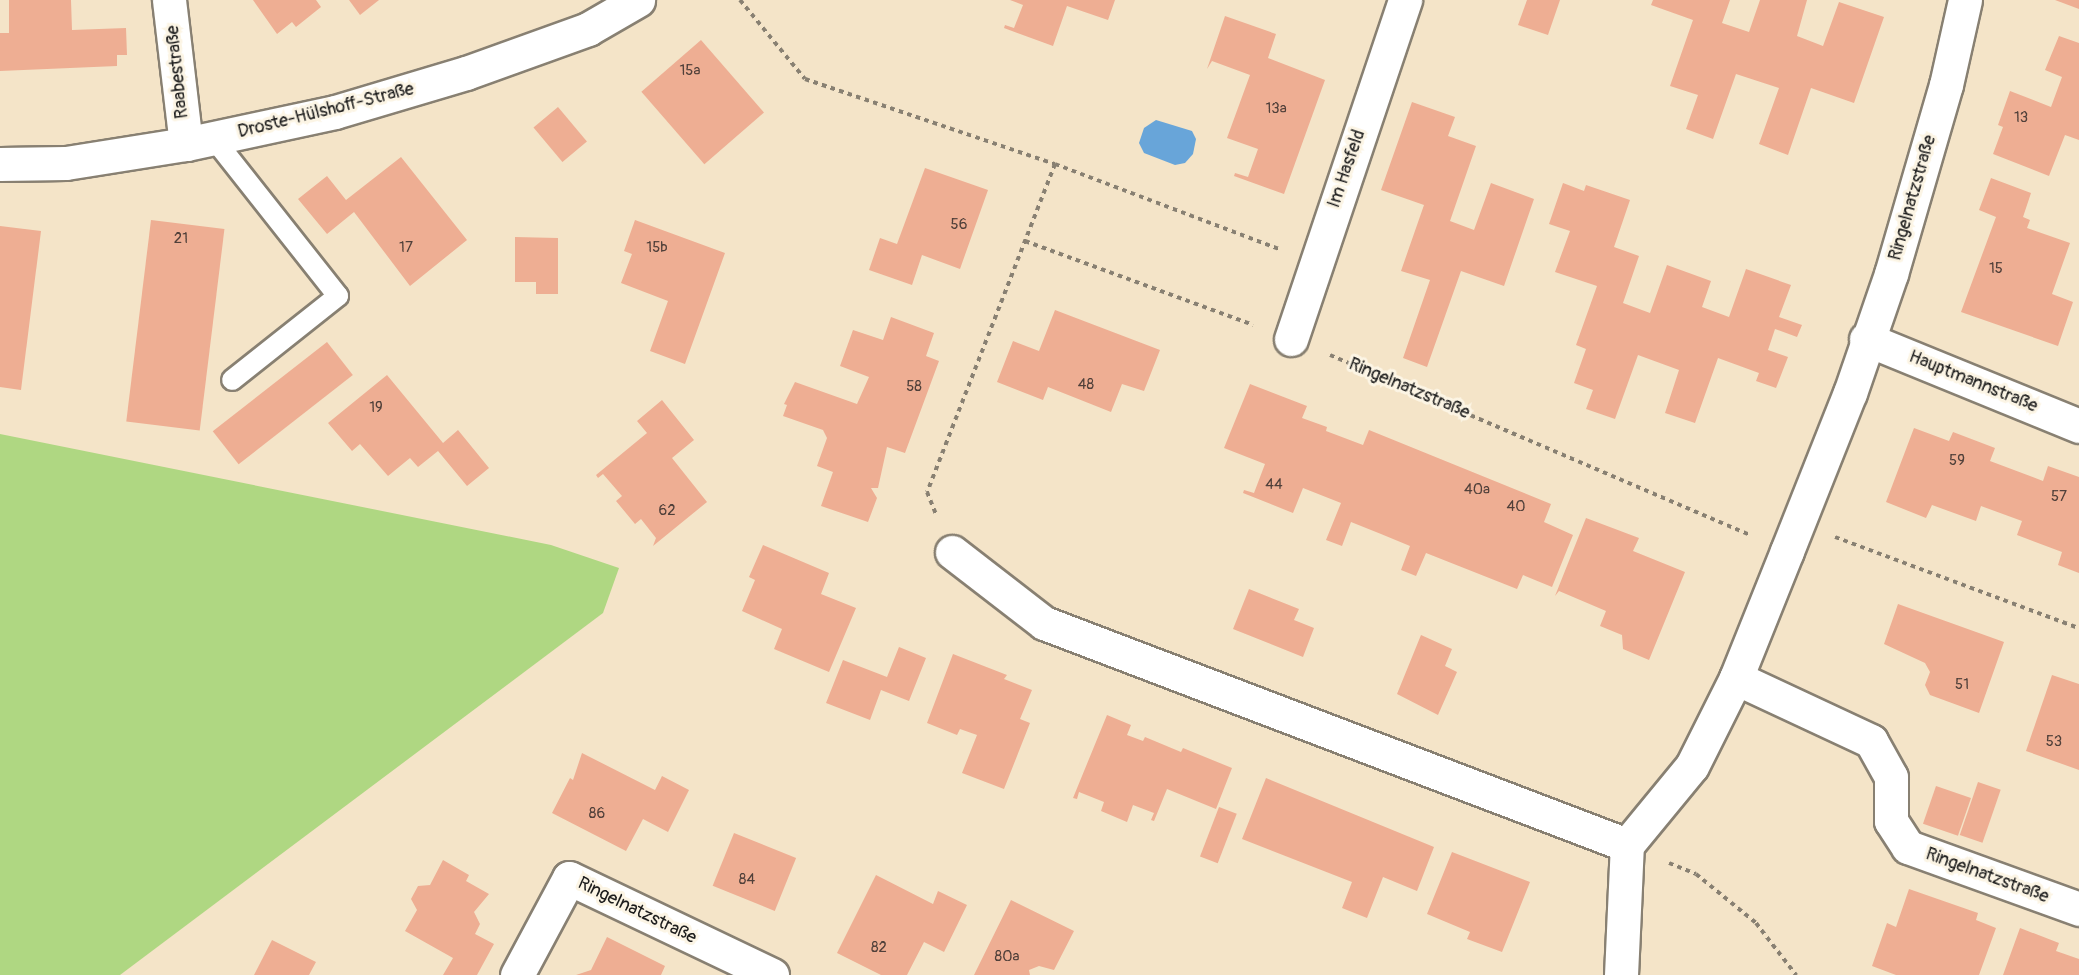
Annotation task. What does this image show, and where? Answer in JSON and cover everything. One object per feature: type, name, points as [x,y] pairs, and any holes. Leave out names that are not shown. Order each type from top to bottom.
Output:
[{"type":"street","name":"Raabestraße","points":[[169,0],[200,141]]},
{"type":"street","name":"Droste-Hülshoff-Straße","points":[[0,164],[66,163],[200,141],[335,112],[466,73],[588,29],[638,0]]},
{"type":"street","name":"Im Hasfeld","points":[[1291,339],[1405,0]]},
{"type":"street","name":"Ringelnatzstraße","points":[[1627,845],[1692,765],[1736,678],[1788,550],[1850,393],[1866,339],[1890,274],[1946,85],[1965,0]]},
{"type":"street","name":"Hauptmannstraße","points":[[1866,339],[2079,426]]},
{"type":"street","points":[[952,552],[1044,623],[1627,845],[1621,975]]},
{"type":"street","name":"Ringelnatzstraße","points":[[1736,678],[1871,741],[1891,777],[1891,821],[1908,847],[2079,909]]},
{"type":"street","name":"Ringelnatzstraße","points":[[517,975],[569,878],[772,975]]},
{"type":"lane","points":[[200,141],[338,296],[232,380]]},
{"type":"path","points":[[740,0],[806,80],[1055,164],[1315,264]]},
{"type":"path","points":[[952,552],[927,492],[1055,164]]},
{"type":"path","name":"Ringelnatzstraße","points":[[1025,241],[1291,339],[1788,550]]},
{"type":"path","points":[[1825,534],[2079,628]]},
{"type":"path","points":[[1627,845],[1696,874],[1756,922],[1796,975]]},
{"type":"green space","points":[[0,434],[551,545],[619,568],[603,613],[120,975],[0,975]]},
{"type":"water","points":[[1156,120],[1192,131],[1196,139],[1193,154],[1185,163],[1175,165],[1144,153],[1139,143],[1144,128]]},
{"type":"building","points":[[9,0],[71,0],[72,30],[126,28],[127,55],[117,55],[117,66],[0,71],[0,33],[9,33]]},
{"type":"building","points":[[253,0],[316,0],[321,7],[296,27],[292,22],[277,34]]},
{"type":"building","points":[[349,0],[379,0],[360,15]]},
{"type":"building","points":[[1010,0],[1115,0],[1108,20],[1067,6],[1053,46],[1004,28],[1005,25],[1014,28],[1023,5]]},
{"type":"building","points":[[1527,0],[1560,0],[1548,35],[1518,25]]},
{"type":"building","points":[[1653,0],[1730,0],[1722,23],[1749,32],[1760,0],[1807,0],[1797,36],[1823,46],[1839,2],[1884,17],[1854,103],[1811,88],[1788,155],[1759,144],[1779,88],[1736,74],[1713,139],[1686,129],[1698,95],[1670,86],[1693,20],[1651,5]]},
{"type":"building","points":[[2055,0],[2079,0],[2079,9]]},
{"type":"building","points":[[1225,16],[1276,34],[1268,58],[1325,80],[1284,194],[1234,176],[1235,173],[1248,177],[1258,149],[1227,138],[1250,75],[1212,61],[1207,69]]},
{"type":"building","points":[[2059,36],[2079,43],[2079,140],[2065,135],[2049,176],[1993,154],[2003,127],[1998,125],[2010,91],[2051,107],[2062,77],[2045,70]]},
{"type":"building","points":[[701,40],[764,112],[704,164],[641,92]]},
{"type":"building","points":[[1412,102],[1455,117],[1448,136],[1476,146],[1450,221],[1474,230],[1491,183],[1534,199],[1504,286],[1461,271],[1427,367],[1403,358],[1430,280],[1401,271],[1424,205],[1381,190]]},
{"type":"building","points":[[558,107],[587,141],[562,162],[533,128]]},
{"type":"building","points":[[401,157],[467,240],[410,286],[354,212],[327,234],[298,199],[327,176],[346,200]]},
{"type":"building","points":[[925,168],[988,190],[960,269],[922,255],[912,285],[869,270],[880,238],[897,244]]},
{"type":"building","points":[[1991,178],[2031,193],[2023,217],[2030,220],[2027,228],[2070,243],[2052,294],[2073,302],[2058,346],[1961,312],[1996,217],[1979,210]]},
{"type":"building","points":[[1563,183],[1584,191],[1586,185],[1630,200],[1614,247],[1639,256],[1623,303],[1650,313],[1667,265],[1711,281],[1702,307],[1729,317],[1746,269],[1791,285],[1779,317],[1802,325],[1797,337],[1775,329],[1768,350],[1788,357],[1776,388],[1756,381],[1759,373],[1718,358],[1695,423],[1665,413],[1679,370],[1638,355],[1615,419],[1586,409],[1593,390],[1574,383],[1586,349],[1576,345],[1597,286],[1555,272],[1570,231],[1549,224]]},
{"type":"building","points":[[151,220],[224,229],[200,431],[126,421]]},
{"type":"building","points":[[635,220],[725,253],[685,364],[650,351],[668,301],[621,283],[632,254],[624,251]]},
{"type":"building","points":[[0,226],[41,231],[21,390],[0,387]]},
{"type":"building","points":[[515,237],[558,238],[558,294],[536,294],[536,282],[515,282]]},
{"type":"building","points":[[1055,310],[1160,350],[1144,391],[1122,384],[1111,412],[1048,387],[1043,400],[997,382],[1013,341],[1039,351]]},
{"type":"building","points":[[891,317],[934,333],[926,356],[939,361],[905,453],[887,447],[878,488],[871,488],[877,498],[868,522],[821,506],[833,472],[817,466],[827,438],[823,430],[783,416],[787,405],[784,404],[795,382],[857,404],[869,377],[840,366],[853,330],[883,340]]},
{"type":"building","points":[[327,342],[353,375],[239,464],[213,431]]},
{"type":"building","points":[[387,375],[443,443],[458,430],[489,468],[467,486],[438,451],[418,467],[410,458],[388,476],[360,444],[352,451],[328,423]]},
{"type":"building","points":[[1250,384],[1307,406],[1302,418],[1327,427],[1326,431],[1363,445],[1369,430],[1551,504],[1544,522],[1573,535],[1552,587],[1523,575],[1517,589],[1426,553],[1416,576],[1401,570],[1410,546],[1351,522],[1342,546],[1326,540],[1341,503],[1303,488],[1293,513],[1243,493],[1244,490],[1254,493],[1265,464],[1224,448]]},
{"type":"building","points":[[662,400],[694,440],[672,458],[707,502],[653,546],[656,538],[641,519],[635,524],[616,501],[622,496],[603,474],[598,478],[596,475],[647,433],[637,421]]},
{"type":"building","points":[[1914,428],[1949,441],[1953,432],[1995,448],[1990,461],[2043,481],[2048,466],[2079,477],[2079,573],[2058,565],[2062,552],[2017,535],[2022,521],[1981,506],[1976,521],[1932,505],[1926,518],[1886,502]]},
{"type":"building","points":[[1586,518],[1639,538],[1633,551],[1685,572],[1649,660],[1623,649],[1622,635],[1600,626],[1606,611],[1559,591],[1555,596]]},
{"type":"building","points":[[763,545],[829,573],[821,594],[856,608],[829,672],[774,649],[782,629],[742,611],[755,580],[749,577]]},
{"type":"building","points":[[1249,589],[1299,609],[1294,620],[1314,628],[1303,657],[1233,629]]},
{"type":"building","points":[[1898,604],[2004,642],[1979,713],[1930,695],[1925,685],[1930,672],[1925,663],[1884,644]]},
{"type":"building","points":[[1421,635],[1452,649],[1445,666],[1457,672],[1438,715],[1397,694]]},
{"type":"building","points":[[899,647],[926,658],[909,701],[881,690],[870,720],[826,703],[843,660],[887,677]]},
{"type":"building","points":[[953,654],[1007,675],[1004,679],[1032,690],[1020,719],[1030,723],[1004,789],[962,773],[977,735],[960,729],[957,735],[927,723]]},
{"type":"building","points":[[2052,675],[2079,684],[2079,770],[2026,751]]},
{"type":"building","points":[[1107,715],[1131,725],[1127,735],[1143,741],[1145,737],[1181,752],[1183,748],[1232,768],[1216,809],[1167,789],[1154,821],[1151,820],[1154,813],[1133,805],[1127,822],[1101,811],[1104,802],[1079,792],[1077,799],[1073,798]]},
{"type":"building","points":[[582,753],[655,790],[662,776],[689,790],[668,832],[643,819],[626,851],[552,813],[570,778],[573,780]]},
{"type":"building","points":[[1266,778],[1434,847],[1417,891],[1383,877],[1367,918],[1342,908],[1352,882],[1242,839]]},
{"type":"building","points":[[1978,782],[2001,790],[1982,843],[1960,835]]},
{"type":"building","points":[[1936,786],[1971,798],[1958,836],[1923,824]]},
{"type":"building","points":[[1219,807],[1237,814],[1218,863],[1200,856]]},
{"type":"building","points":[[734,833],[796,858],[775,911],[713,886]]},
{"type":"building","points":[[1452,852],[1530,882],[1502,952],[1467,939],[1470,932],[1427,914]]},
{"type":"building","points":[[443,860],[469,875],[466,881],[489,894],[474,912],[480,924],[475,934],[494,944],[477,975],[443,975],[453,958],[405,931],[417,910],[411,899],[418,886],[430,885]]},
{"type":"building","points":[[876,875],[933,904],[938,891],[967,905],[944,952],[924,942],[907,975],[881,975],[837,953]]},
{"type":"building","points":[[1909,889],[1978,913],[1976,920],[1996,928],[1979,975],[1896,975],[1872,966],[1887,923],[1896,927]]},
{"type":"building","points":[[1011,900],[1074,931],[1054,970],[1039,966],[1029,970],[1030,975],[974,975]]},
{"type":"building","points":[[2020,928],[2059,943],[2056,951],[2079,959],[2079,975],[2003,975]]},
{"type":"building","points":[[607,937],[665,966],[661,975],[576,975],[591,970]]},
{"type":"building","points":[[272,940],[316,962],[309,975],[254,975]]}]
